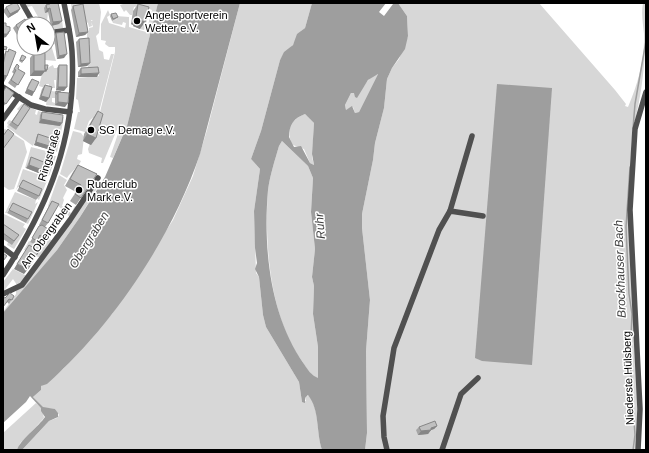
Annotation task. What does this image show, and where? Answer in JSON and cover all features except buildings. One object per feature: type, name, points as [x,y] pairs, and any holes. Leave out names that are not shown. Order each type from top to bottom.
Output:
[{"type":"street","points":[[22,3],[29,16]]},
{"type":"street","name":"Ringstraße","points":[[3,275],[33,227],[46,199],[62,150],[70,112],[73,78],[69,30],[64,3]]},
{"type":"street","points":[[56,32],[69,30]]},
{"type":"street","points":[[3,87],[38,107],[70,112]]},
{"type":"street","name":"Niederste Hülsberg","points":[[638,450],[640,410],[630,210],[635,129],[646,92]]},
{"type":"street","points":[[3,119],[19,97]]},
{"type":"street","points":[[387,450],[384,437],[383,416],[394,348],[439,230],[450,211],[472,136]]},
{"type":"street","name":"Am Obergraben","points":[[3,294],[22,285],[67,226],[98,178]]},
{"type":"street","points":[[450,211],[483,216]]},
{"type":"street","points":[[3,248],[15,257]]},
{"type":"street","points":[[442,450],[461,394],[478,378]]},
{"type":"shaded area","points":[[52,3],[45,13],[48,12],[48,16],[38,16],[32,6],[27,7],[25,4]]},
{"type":"shaded area","points":[[99,3],[101,12],[99,33],[96,36],[99,50],[103,52],[104,59],[109,60],[111,54],[114,54],[99,112],[89,121],[85,132],[74,129],[78,112],[80,112],[78,100],[76,99],[77,78],[99,76],[97,67],[88,68],[88,52],[90,51],[87,46],[90,45],[89,42],[82,39],[87,38],[89,28],[93,27],[91,22],[92,26],[89,27],[88,23],[72,10],[71,4]]},
{"type":"shaded area","points":[[126,3],[158,3],[127,126],[113,158],[110,157],[120,128],[118,127],[103,163],[101,163],[102,158],[89,153],[88,149],[98,121],[93,118],[100,112],[115,47],[109,47],[105,44],[106,41],[101,40],[101,24],[108,10],[110,15],[107,17],[109,23],[125,28],[126,23],[123,22],[122,25],[113,23],[112,21],[117,19],[116,16],[129,17],[129,27],[146,32],[152,10],[144,7],[142,12],[149,14],[144,30],[140,29],[143,19],[139,6],[134,7],[132,15],[130,15],[126,10],[124,12],[120,5]]},
{"type":"shaded area","points":[[240,3],[312,3],[305,28],[280,60],[261,131],[251,159],[260,169],[254,211],[256,273],[259,277],[263,315],[266,327],[299,382],[302,402],[306,401],[305,398],[309,395],[312,401],[315,408],[322,450],[22,450],[49,421],[57,418],[59,415],[55,409],[43,408],[33,397],[41,390],[41,386],[63,369],[112,314],[173,220],[193,176],[207,130]]},
{"type":"shaded area","points":[[398,3],[539,3],[615,90],[626,104],[625,106],[628,107],[638,80],[642,62],[644,34],[642,7],[643,3],[646,3],[644,62],[641,91],[635,121],[633,121],[627,216],[630,210],[636,321],[638,450],[365,450],[367,433],[366,351],[370,300],[362,228],[362,214],[375,143],[384,108],[387,79],[392,68],[399,59],[408,36],[407,16]]},
{"type":"shaded area","points":[[58,20],[62,20],[63,28],[56,29],[56,25],[59,24]]},
{"type":"shaded area","points":[[64,34],[65,40],[56,38],[56,35]]},
{"type":"shaded area","points":[[44,56],[54,56],[56,61],[45,60]]},
{"type":"shaded area","points":[[53,65],[54,68],[57,68],[56,80],[54,80],[55,88],[52,88],[51,91],[60,92],[60,94],[55,96],[55,98],[52,98],[52,102],[55,103],[55,105],[66,107],[46,105],[49,84],[46,84],[45,88],[39,86],[43,72]]},
{"type":"shaded area","points":[[378,74],[359,112],[355,113],[353,107],[346,110],[345,105],[351,93],[355,93],[355,97],[370,78]]},
{"type":"shaded area","points":[[22,104],[36,110],[35,114],[37,115],[38,111],[44,113],[40,116],[39,123],[57,115],[64,117],[57,152],[36,138],[33,146],[7,127],[7,123],[9,120],[12,121],[19,111],[17,109]]},
{"type":"shaded area","points":[[305,114],[314,123],[312,157],[314,165],[310,163],[304,149],[293,145],[290,135],[291,126],[293,123],[300,116]]},
{"type":"shaded area","points":[[5,129],[24,141],[27,152],[14,189],[9,190],[3,186],[3,150],[12,137],[6,133],[3,136],[3,130]]},
{"type":"shaded area","points":[[73,131],[81,133],[84,137],[82,154],[78,155],[77,159],[81,161],[80,163],[67,178],[60,174]]},
{"type":"shaded area","points":[[282,141],[308,166],[313,178],[311,212],[315,249],[312,277],[314,286],[313,314],[318,347],[319,379],[309,372],[291,344],[276,302],[272,279],[267,233],[268,190],[274,162]]},
{"type":"shaded area","points":[[31,147],[54,153],[53,156],[56,156],[49,176],[29,161],[25,168]]},
{"type":"shaded area","points":[[23,169],[46,177],[45,180],[47,181],[39,200],[20,184],[16,190]]},
{"type":"shaded area","points":[[59,175],[67,180],[64,185],[67,190],[63,198],[64,200],[62,206],[71,213],[75,206],[77,207],[70,217],[55,203],[55,209],[48,206]]},
{"type":"shaded area","points":[[96,183],[99,185],[80,217],[57,250],[3,315],[3,312],[16,294],[16,291]]},
{"type":"shaded area","points":[[15,192],[36,200],[35,204],[38,202],[28,224],[26,223],[29,216],[10,206],[7,213],[5,213]]},
{"type":"shaded area","points":[[4,214],[25,224],[23,227],[26,229],[14,249],[7,245],[8,242],[3,229]]},
{"type":"shaded area","points":[[44,236],[53,241],[42,258],[24,250],[29,241],[34,244],[38,239]]},
{"type":"shaded area","points":[[13,269],[27,276],[17,285],[13,279],[3,292],[3,282]]},
{"type":"shaded area","points":[[36,403],[42,408],[44,418],[31,432],[27,439],[21,442],[17,450],[3,450],[3,433]]},
{"type":"water","name":"Obergraben","points":[[158,3],[240,3],[200,154],[188,186],[173,217],[157,248],[138,278],[95,335],[47,384],[41,386],[41,390],[33,397],[43,407],[55,409],[58,413],[58,417],[49,421],[22,450],[17,450],[21,442],[45,417],[41,411],[41,408],[30,396],[26,402],[3,423],[3,313],[57,250],[105,177],[127,126]]},
{"type":"water","name":"Ruhr","points":[[312,3],[386,3],[379,12],[384,16],[393,4],[398,3],[407,16],[408,36],[405,49],[392,68],[387,79],[384,108],[375,143],[362,214],[362,228],[370,300],[366,351],[367,433],[365,450],[322,450],[316,414],[312,401],[308,395],[305,398],[305,403],[302,402],[299,382],[266,327],[263,315],[259,277],[255,269],[257,263],[254,211],[260,169],[251,159],[261,131],[280,60],[284,52],[293,45],[297,34],[305,28]],"holes":[[[378,74],[359,112],[355,113],[352,106],[346,110],[345,105],[351,93],[354,93],[355,97],[357,98],[368,80]],[[305,114],[314,123],[312,154],[314,165],[310,163],[301,146],[294,147],[289,137],[293,122]],[[282,141],[308,166],[313,178],[311,212],[315,249],[312,277],[314,286],[313,314],[318,347],[318,378],[308,370],[292,345],[283,325],[271,281],[267,235],[268,190],[279,146]]]},
{"type":"water","points":[[497,84],[552,88],[532,365],[482,361],[475,358]]},
{"type":"waterway","name":"Brockhauser Bach","points":[[646,5],[646,14]]},
{"type":"waterway","name":"Brockhauser Bach","points":[[633,128],[635,104],[646,41]]},
{"type":"waterway","name":"Brockhauser Bach","points":[[630,167],[626,227],[629,294],[632,314],[630,361],[635,435],[633,450]]},
{"type":"place","name":"Angelsportverein Wetter e.V.","points":[[137,21]]},
{"type":"place","name":"SG Demag e.V.","points":[[91,130]]},
{"type":"place","name":"Ruderclub Mark e.V.","points":[[79,190]]}]
